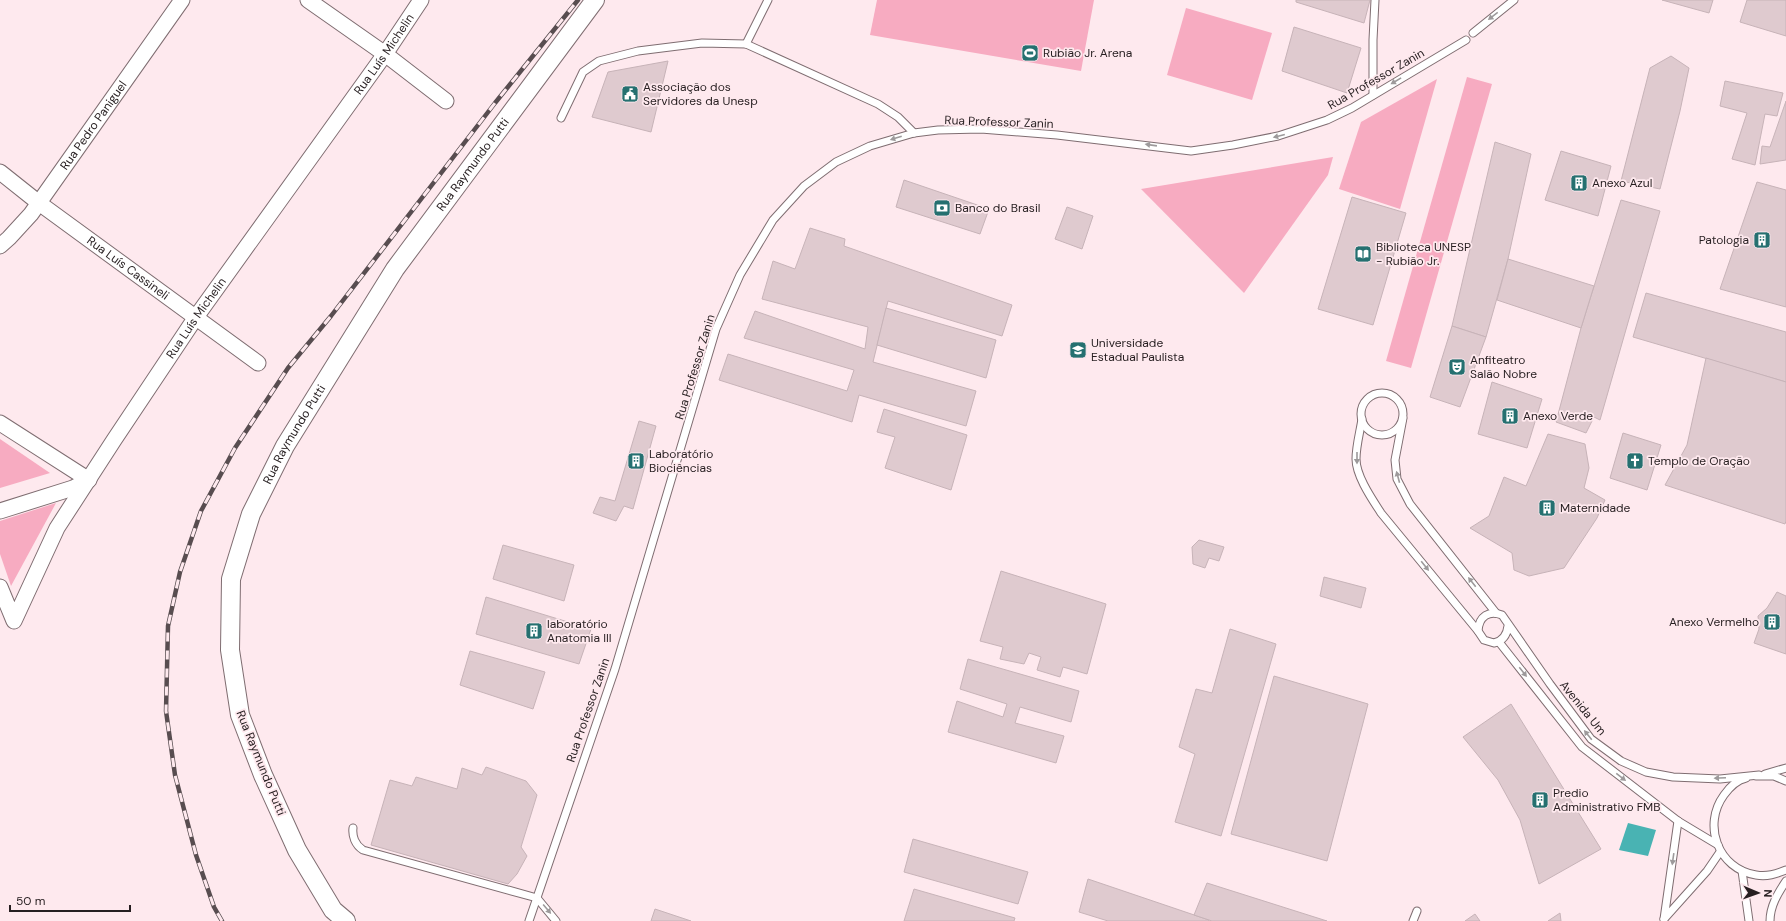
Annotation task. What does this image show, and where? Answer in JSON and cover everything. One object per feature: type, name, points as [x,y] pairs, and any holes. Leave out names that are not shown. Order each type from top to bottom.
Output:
[{"type":"street","name":"Rua Pedro Paniguel","points":[[0,246],[10,238],[39,203],[182,0]]},
{"type":"street","points":[[308,0],[384,54],[446,101]]},
{"type":"street","name":"Rua Luís Michelin","points":[[0,587],[14,621],[57,528],[196,316],[421,0]]},
{"type":"street","name":"Rua Raymundo Putti","points":[[337,917],[297,850],[263,775],[240,715],[230,650],[231,579],[251,514],[285,446],[391,276],[594,0]]},
{"type":"street","name":"Rua Luís Cassineli","points":[[0,172],[39,203],[196,316],[258,363]]},
{"type":"street","points":[[0,423],[89,480]]},
{"type":"street","points":[[0,511],[73,488],[89,480]]},
{"type":"lane","points":[[746,44],[768,0]]},
{"type":"lane","points":[[1373,95],[1375,0]]},
{"type":"lane","points":[[1473,33],[1514,0]]},
{"type":"lane","name":"Rua Professor Zanin","points":[[529,921],[615,669],[716,329],[740,275],[773,220],[804,186],[836,162],[870,146],[914,133],[938,130],[980,129],[1058,135],[1191,150],[1233,145],[1278,136],[1306,128],[1352,108],[1466,40]]},
{"type":"lane","points":[[561,118],[583,72],[599,61],[638,51],[702,43],[746,44],[878,104],[898,117],[914,133]]},
{"type":"lane","points":[[1362,419],[1356,461],[1361,477],[1370,496],[1381,512],[1484,640],[1489,642],[1499,642],[1508,633],[1506,620],[1496,613],[1410,504],[1397,479],[1395,460],[1403,418],[1402,406],[1398,400],[1386,393],[1379,393],[1367,400],[1361,412],[1364,426],[1376,435],[1383,436],[1396,430],[1401,425],[1403,418]]},
{"type":"lane","points":[[1478,631],[1478,624],[1485,615],[1496,613]]},
{"type":"lane","name":"Avenida Um","points":[[1508,626],[1591,739],[1621,761],[1646,772],[1673,777],[1720,779],[1760,775]]},
{"type":"lane","name":"Avenida Um","points":[[1499,642],[1582,747],[1678,820],[1719,848],[1730,863],[1742,871]]},
{"type":"lane","points":[[1665,920],[1706,871],[1719,848],[1714,836],[1713,819],[1718,802],[1728,789],[1742,779],[1786,768]]},
{"type":"lane","points":[[1760,775],[1774,776],[1786,781]]},
{"type":"lane","points":[[1665,920],[1678,820]]},
{"type":"lane","points":[[353,828],[358,847],[363,850],[537,898],[556,921]]},
{"type":"lane","points":[[1749,921],[1742,871],[1757,875],[1772,875],[1786,870]]},
{"type":"lane","points":[[1770,921],[1770,914],[1777,896],[1786,881]]},
{"type":"lane","points":[[1413,921],[1417,911]]},
{"type":"shaded area","name":"Rubião Jr. Arena","points":[[877,0],[1094,0],[1081,71],[870,35]]},
{"type":"shaded area","points":[[1186,8],[1272,33],[1252,100],[1167,75]]},
{"type":"shaded area","points":[[1467,77],[1492,84],[1411,368],[1386,361]]},
{"type":"shaded area","points":[[1437,79],[1400,209],[1339,189],[1361,122]]},
{"type":"shaded area","points":[[1333,157],[1328,175],[1244,293],[1141,189]]},
{"type":"shaded area","points":[[0,439],[50,473],[0,488]]},
{"type":"shaded area","points":[[56,503],[11,586],[0,554],[0,521]]},
{"type":"water","points":[[1628,823],[1656,830],[1648,856],[1619,850]]},
{"type":"building","points":[[1296,0],[1370,0],[1364,23],[1296,2]]},
{"type":"building","points":[[1662,0],[1713,0],[1709,13]]},
{"type":"building","points":[[1747,0],[1786,0],[1786,36],[1740,22]]},
{"type":"building","points":[[1294,27],[1361,48],[1347,93],[1282,71]]},
{"type":"building","points":[[1671,56],[1689,68],[1680,111],[1660,189],[1621,181],[1650,68]]},
{"type":"building","name":"Associação dos Servidores da Unesp","points":[[668,61],[651,132],[592,117],[608,72]]},
{"type":"building","points":[[1725,81],[1783,93],[1777,116],[1765,114],[1755,165],[1732,159],[1747,113],[1720,106]]},
{"type":"building","points":[[1786,101],[1786,160],[1760,164],[1762,146],[1770,147]]},
{"type":"building","points":[[1495,142],[1531,154],[1508,259],[1486,337],[1452,326]]},
{"type":"building","name":"Anexo Azul","points":[[1561,151],[1611,166],[1598,216],[1545,200]]},
{"type":"building","name":"Banco do Brasil","points":[[904,180],[989,209],[980,234],[896,207]]},
{"type":"building","name":"Patologia","points":[[1757,182],[1786,190],[1786,307],[1720,289]]},
{"type":"building","points":[[1352,197],[1406,213],[1373,325],[1318,309]]},
{"type":"building","points":[[1621,200],[1660,211],[1600,420],[1594,417],[1586,433],[1556,422],[1581,328]]},
{"type":"building","points":[[1067,207],[1093,216],[1082,249],[1055,239]]},
{"type":"building","points":[[810,228],[845,239],[844,246],[1012,305],[1002,336],[888,301],[873,362],[976,391],[966,426],[859,395],[852,422],[719,380],[728,354],[847,391],[854,370],[744,338],[755,311],[865,349],[868,327],[762,299],[773,261],[795,269]]},
{"type":"building","points":[[1508,259],[1594,286],[1581,328],[1497,300]]},
{"type":"building","points":[[1646,293],[1786,332],[1786,382],[1633,337]]},
{"type":"building","points":[[886,308],[996,340],[986,378],[877,345]]},
{"type":"building","name":"Anfiteatro Salão Nobre","points":[[1452,326],[1486,337],[1460,407],[1430,397]]},
{"type":"building","points":[[1706,358],[1786,382],[1785,524],[1665,485],[1687,445]]},
{"type":"building","name":"Anexo Verde","points":[[1492,382],[1542,399],[1527,448],[1478,434]]},
{"type":"building","points":[[884,409],[967,435],[951,490],[885,468],[895,437],[877,432]]},
{"type":"building","name":"Laboratório Biociências","points":[[639,421],[656,426],[633,509],[624,506],[616,521],[593,513],[600,497],[615,501]]},
{"type":"building","name":"Templo de Oração","points":[[1623,433],[1661,445],[1647,490],[1610,478]]},
{"type":"building","name":"Maternidade","points":[[1548,434],[1585,444],[1589,468],[1584,488],[1605,500],[1597,518],[1564,568],[1529,576],[1514,570],[1512,553],[1470,528],[1489,516],[1504,477],[1526,486]]},
{"type":"building","points":[[1199,540],[1224,547],[1219,561],[1209,558],[1205,568],[1193,564],[1192,547]]},
{"type":"building","name":"laboratório Anatomia III","points":[[503,545],[574,565],[564,601],[493,579]]},
{"type":"building","points":[[1001,571],[1106,604],[1087,674],[1063,667],[1060,677],[1037,670],[1041,657],[1029,653],[1024,664],[1000,659],[1003,647],[980,641]]},
{"type":"building","points":[[1324,577],[1366,588],[1361,608],[1320,596]]},
{"type":"building","name":"Anexo Vermelho","points":[[1777,592],[1786,596],[1786,654],[1754,643],[1759,629],[1758,616],[1767,608]]},
{"type":"building","name":"laboratório Anatomia III","points":[[486,597],[591,629],[579,664],[476,634]]},
{"type":"building","points":[[1230,629],[1276,644],[1221,836],[1175,822],[1195,754],[1179,747],[1196,689],[1212,693]]},
{"type":"building","name":"laboratório Anatomia III","points":[[470,651],[545,672],[533,709],[460,685]]},
{"type":"building","points":[[968,659],[1079,691],[1071,722],[1020,707],[1015,723],[1064,736],[1056,763],[948,732],[957,701],[1003,717],[1007,704],[960,689]]},
{"type":"building","points":[[1274,676],[1368,704],[1327,861],[1231,834]]},
{"type":"building","name":"Predio Administrativo FMB","points":[[1511,704],[1601,849],[1539,884],[1520,820],[1498,780],[1463,737]]},
{"type":"building","points":[[486,767],[526,781],[537,795],[521,847],[527,856],[517,874],[508,884],[371,845],[390,780],[412,786],[416,777],[457,789],[462,768],[482,775]]},
{"type":"building","points":[[913,839],[1028,872],[1018,904],[904,872]]},
{"type":"building","points":[[1088,879],[1209,921],[1108,921],[1079,912]]},
{"type":"building","points":[[1207,883],[1327,921],[1212,921],[1194,915]]},
{"type":"building","points":[[914,889],[1015,918],[1014,921],[904,921]]},
{"type":"building","points":[[655,909],[691,921],[651,921]]},
{"type":"building","points":[[1560,913],[1561,921],[1548,921]]},
{"type":"building","points":[[1475,914],[1480,921],[1465,921]]},
{"type":"railway","points":[[222,921],[214,907],[196,855],[175,775],[166,711],[168,626],[180,572],[201,511],[235,448],[288,368],[331,316],[495,103],[578,0]]},
{"type":"place","name":"Rubião Jr. Arena","points":[[1030,53]]},
{"type":"place","name":"Associação dos Servidores da Unesp","points":[[630,94]]},
{"type":"place","name":"Anexo Azul","points":[[1579,183]]},
{"type":"place","name":"Banco do Brasil","points":[[942,208]]},
{"type":"place","name":"Patologia","points":[[1762,240]]},
{"type":"place","name":"Biblioteca UNESP - Rubião Jr.","points":[[1363,254]]},
{"type":"place","name":"Universidade Estadual Paulista","points":[[1078,350]]},
{"type":"place","name":"Anfiteatro Salão Nobre","points":[[1457,367]]},
{"type":"place","name":"Anexo Verde","points":[[1510,416]]},
{"type":"place","name":"Laboratório Biociências","points":[[636,461]]},
{"type":"place","name":"Templo de Oração","points":[[1635,461]]},
{"type":"place","name":"Maternidade","points":[[1547,508]]},
{"type":"place","name":"Anexo Vermelho","points":[[1772,622]]},
{"type":"place","name":"laboratório Anatomia III","points":[[534,631]]},
{"type":"place","name":"Predio Administrativo FMB","points":[[1540,800]]}]
